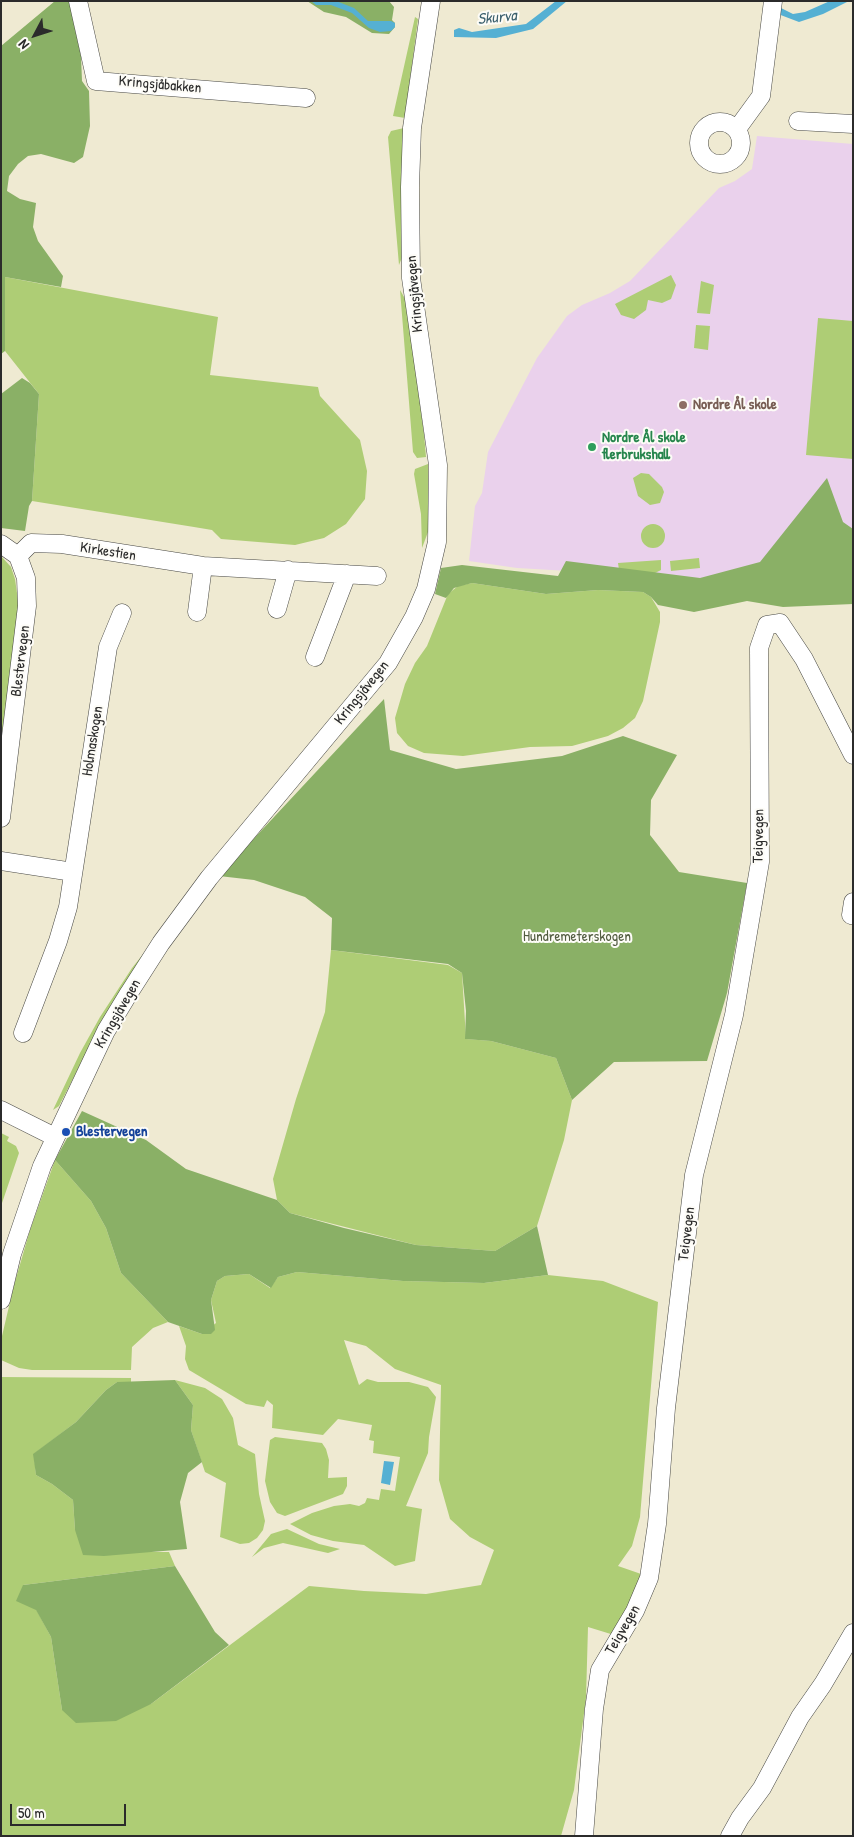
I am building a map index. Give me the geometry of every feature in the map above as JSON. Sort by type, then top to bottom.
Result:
[{"type":"street","name":"Kringsjåbakken","points":[[78,1],[96,81],[306,98]]},
{"type":"street","points":[[737,129],[761,96],[773,1]]},
{"type":"street","name":"Kringsjåvegen","points":[[1,1300],[15,1245],[42,1166],[106,1031],[161,943],[209,878],[388,663],[414,617],[426,589],[437,535],[438,465],[411,278],[410,187],[412,128],[429,2]]},
{"type":"street","points":[[798,121],[853,124]]},
{"type":"street","name":"Kirkestien","points":[[18,556],[31,543],[62,544],[203,566],[377,576]]},
{"type":"street","points":[[1,544],[18,556]]},
{"type":"street","name":"Blestervegen","points":[[1,818],[27,606],[26,578],[18,556]]},
{"type":"street","points":[[197,612],[203,566]]},
{"type":"street","points":[[277,609],[288,570]]},
{"type":"street","points":[[315,657],[347,574]]},
{"type":"street","name":"Holmaskogen","points":[[22,1033],[58,941],[68,907],[108,647],[122,613]]},
{"type":"street","name":"Teigvegen","points":[[584,1836],[594,1709],[600,1670],[635,1611],[649,1578],[657,1524],[666,1408],[694,1174],[734,1015],[760,862],[759,648],[767,625],[780,624],[804,659],[853,755]]},
{"type":"street","points":[[1,861],[73,872]]},
{"type":"street","points":[[1,1110],[55,1137]]},
{"type":"street","points":[[730,1836],[762,1788],[800,1718],[823,1684],[853,1633]]},
{"type":"shaded area","name":"Nordre Ål skole","points":[[757,136],[853,144],[853,574],[725,580],[517,568],[469,561],[475,506],[482,493],[488,452],[537,358],[567,316],[582,305],[610,293],[630,281],[719,188],[735,181],[752,169]]},
{"type":"green space","points":[[55,1],[69,1],[81,56],[82,81],[89,91],[90,126],[83,157],[74,163],[41,154],[28,156],[18,164],[9,176],[7,191],[20,199],[36,203],[33,227],[38,241],[63,276],[61,287],[5,277],[5,351],[1,354],[1,46]]},
{"type":"green space","points":[[307,1],[389,1],[394,7],[392,20],[395,23],[395,27],[389,34],[372,33],[346,17],[324,12]]},
{"type":"green space","points":[[415,17],[418,19],[405,118],[393,116]]},
{"type":"green space","points":[[404,128],[401,183],[403,255],[399,265],[388,137],[391,131]]},
{"type":"green space","points":[[671,275],[676,285],[671,299],[662,303],[648,300],[646,310],[634,319],[621,315],[615,304]]},
{"type":"green space","points":[[5,277],[218,317],[210,375],[318,387],[320,396],[360,440],[367,471],[365,499],[346,524],[324,538],[295,545],[221,539],[212,530],[32,501],[39,394],[5,351]]},
{"type":"green space","points":[[701,281],[714,285],[710,314],[697,313]]},
{"type":"green space","points":[[400,290],[407,302],[426,457],[417,458],[413,452]]},
{"type":"green space","name":"Nordre Ål skole","points":[[818,318],[853,321],[853,459],[806,455]]},
{"type":"green space","points":[[696,325],[710,326],[708,350],[694,348]]},
{"type":"green space","points":[[22,378],[30,383],[39,394],[32,501],[29,506],[25,531],[1,528],[1,394]]},
{"type":"green space","points":[[428,464],[428,532],[422,548],[421,514],[414,474],[415,469]]},
{"type":"green space","points":[[641,473],[649,474],[662,487],[664,492],[660,503],[650,505],[638,496],[633,478]]},
{"type":"green space","points":[[827,478],[843,522],[853,529],[853,604],[783,607],[747,601],[694,612],[658,605],[643,592],[598,590],[546,594],[472,583],[454,588],[446,598],[435,594],[441,568],[462,565],[558,576],[566,561],[700,578],[760,562]]},
{"type":"green space","points":[[653,524],[662,527],[665,536],[662,545],[653,548],[644,545],[641,536],[644,527]]},
{"type":"green space","points":[[1,556],[11,567],[15,579],[19,607],[1,746]]},
{"type":"green space","points":[[699,558],[700,568],[671,571],[670,561]]},
{"type":"green space","points":[[661,560],[661,570],[655,573],[619,570],[618,563]]},
{"type":"green space","points":[[472,583],[546,594],[598,590],[643,592],[651,597],[660,612],[660,622],[643,701],[635,718],[623,728],[608,736],[572,746],[530,747],[463,756],[424,753],[408,746],[397,733],[395,718],[405,684],[415,663],[427,646],[448,594],[458,586]]},
{"type":"green space","name":"Hundremeterskogen","points":[[384,699],[390,750],[456,769],[562,756],[623,736],[677,755],[651,800],[650,835],[679,872],[747,883],[727,993],[707,1061],[614,1062],[572,1100],[556,1058],[491,1041],[465,1039],[466,1011],[462,973],[448,964],[331,950],[332,918],[305,897],[254,880],[219,876]]},
{"type":"green space","points":[[148,948],[101,1024],[59,1106],[53,1110],[80,1053],[100,1017],[132,968]]},
{"type":"green space","points":[[331,950],[448,965],[462,973],[466,1039],[491,1041],[556,1058],[572,1100],[564,1140],[537,1226],[495,1251],[416,1245],[290,1213],[277,1200],[273,1179],[296,1099],[325,1012]]},
{"type":"green space","points":[[82,1111],[146,1140],[186,1169],[277,1200],[290,1213],[344,1228],[416,1245],[495,1251],[537,1226],[548,1275],[484,1283],[403,1281],[297,1272],[278,1277],[271,1288],[249,1274],[225,1276],[217,1281],[211,1300],[215,1330],[211,1334],[202,1334],[168,1322],[121,1273],[106,1228],[91,1201],[55,1160]]},
{"type":"green space","points":[[1,1133],[9,1137],[7,1141],[16,1146],[19,1153],[1,1206]]},
{"type":"green space","points":[[55,1160],[91,1201],[106,1228],[121,1273],[168,1322],[153,1328],[132,1347],[131,1370],[32,1370],[19,1368],[1,1360],[2,1336],[14,1285],[30,1230]]},
{"type":"green space","points":[[297,1272],[403,1281],[484,1283],[548,1275],[603,1281],[658,1302],[640,1517],[632,1546],[618,1566],[644,1575],[614,1635],[588,1627],[586,1698],[574,1790],[561,1836],[1,1836],[1,1377],[131,1378],[131,1383],[117,1382],[106,1390],[76,1422],[34,1454],[36,1475],[52,1484],[73,1500],[75,1530],[145,1552],[169,1552],[175,1566],[23,1585],[51,1637],[62,1710],[151,1704],[309,1586],[426,1594],[481,1585],[494,1550],[470,1537],[450,1519],[439,1480],[441,1385],[395,1369],[366,1346],[344,1340],[359,1385],[367,1379],[378,1382],[409,1382],[428,1387],[436,1397],[428,1453],[406,1506],[422,1509],[415,1561],[395,1566],[364,1545],[333,1541],[311,1535],[290,1524],[312,1513],[334,1506],[350,1504],[359,1506],[365,1503],[367,1498],[379,1500],[381,1489],[395,1491],[400,1457],[373,1453],[374,1441],[369,1440],[372,1425],[338,1419],[323,1435],[272,1428],[273,1405],[267,1400],[264,1407],[246,1404],[189,1370],[185,1359],[186,1346],[179,1326],[202,1334],[216,1323],[211,1300],[217,1281],[225,1276],[249,1274],[270,1288],[278,1277]]},
{"type":"green space","points":[[175,1380],[205,1388],[222,1399],[233,1418],[238,1445],[255,1454],[259,1494],[265,1521],[263,1530],[257,1538],[249,1543],[240,1544],[220,1537],[226,1483],[205,1472],[191,1430],[193,1405]]},
{"type":"green space","points":[[175,1380],[193,1405],[191,1430],[202,1462],[188,1473],[180,1502],[187,1549],[104,1556],[83,1555],[75,1530],[73,1500],[52,1484],[36,1475],[33,1454],[76,1422],[106,1390],[117,1382]]},
{"type":"green space","points":[[275,1437],[322,1443],[329,1460],[328,1478],[347,1477],[347,1486],[343,1494],[285,1516],[277,1513],[270,1502],[265,1481],[270,1440]]},
{"type":"green space","points":[[287,1529],[319,1544],[340,1549],[328,1553],[283,1543],[264,1548],[252,1557],[271,1534]]},
{"type":"green space","points":[[175,1566],[215,1632],[229,1645],[151,1704],[116,1721],[76,1723],[62,1710],[51,1637],[36,1610],[16,1601],[23,1585]]},
{"type":"water","points":[[311,1],[336,1],[354,8],[368,21],[391,21],[395,23],[395,27],[391,31],[380,32],[369,28],[352,13],[331,5],[316,5]]},
{"type":"water","points":[[556,1],[567,1],[533,29],[496,38],[454,37],[454,30],[459,28],[472,32],[526,24]]},
{"type":"water","points":[[830,1],[849,1],[823,14],[799,22],[778,14],[779,7],[793,14],[805,12]]},
{"type":"water","points":[[384,1461],[394,1462],[390,1485],[381,1483]]},
{"type":"place","name":"Nordre Ål skole","points":[[683,405]]},
{"type":"place","name":"Nordre Ål skole flerbrukshall","points":[[592,447]]},
{"type":"place","name":"Blestervegen","points":[[66,1132]]},
{"type":"water label","name":"Skurva","points":[[497,18]]}]
